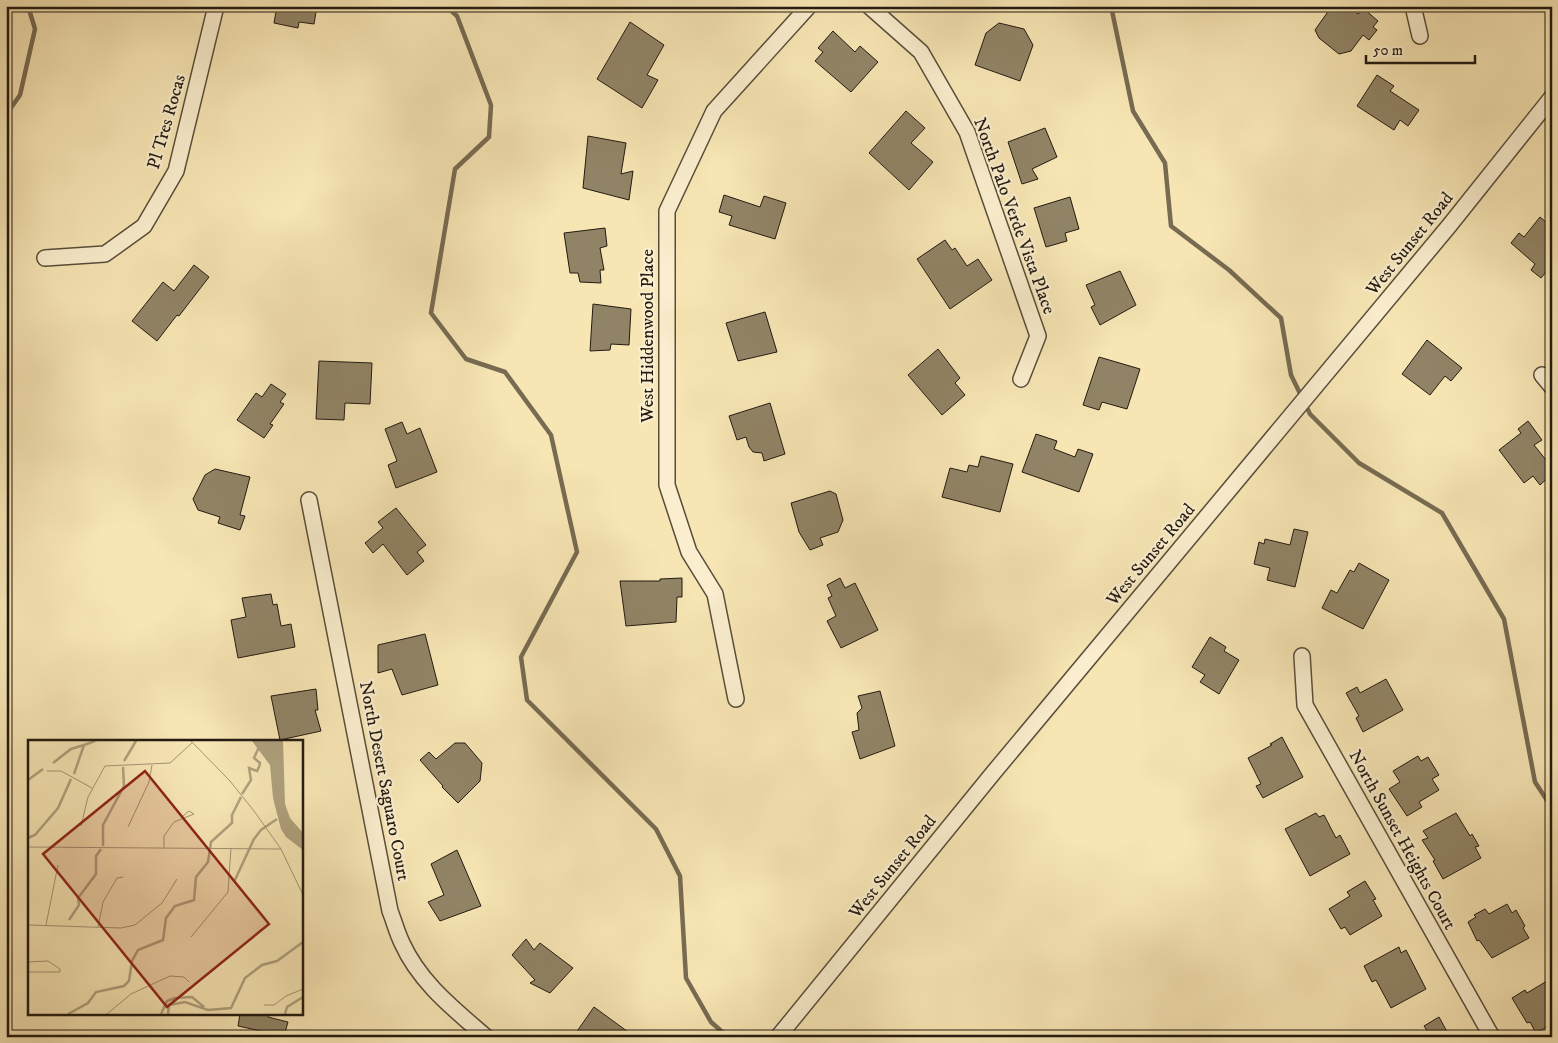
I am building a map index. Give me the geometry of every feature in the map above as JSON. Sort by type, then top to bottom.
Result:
[{"type":"street","name":"Pl Tres Rocas","points":[[45,258],[105,254],[144,226],[176,171],[216,6]]},
{"type":"street","name":"West Hiddenwood Place","points":[[736,699],[715,594],[689,552],[667,485],[667,211],[714,111],[809,6]]},
{"type":"street","name":"North Palo Verde Vista Place","points":[[869,6],[921,52],[967,132],[1038,336],[1021,379]]},
{"type":"street","points":[[1413,6],[1420,36]]},
{"type":"street","name":"West Sunset Road","points":[[778,1037],[1001,765],[1450,226],[1552,97]]},
{"type":"street","points":[[1542,375],[1552,387]]},
{"type":"street","name":"North Desert Saguaro Court","points":[[309,500],[390,911],[402,944],[422,976],[439,997],[486,1037]]},
{"type":"street","name":"North Sunset Heights Court","points":[[1302,656],[1305,705],[1492,1037]]},
{"type":"building","points":[[277,6],[317,6],[314,24],[299,22],[298,28],[274,23]]},
{"type":"building","points":[[1332,6],[1347,6],[1358,14],[1364,9],[1378,21],[1373,27],[1377,30],[1369,40],[1363,35],[1351,51],[1339,54],[1319,38],[1315,30]]},
{"type":"building","points":[[630,22],[664,45],[647,75],[658,80],[642,108],[597,79]]},
{"type":"building","points":[[999,23],[1024,29],[1033,45],[1020,81],[975,65],[986,33]]},
{"type":"building","points":[[833,31],[855,52],[860,46],[878,62],[851,92],[815,61],[823,52],[818,48]]},
{"type":"building","points":[[1377,75],[1394,86],[1390,91],[1419,110],[1408,126],[1400,120],[1394,130],[1357,106]]},
{"type":"building","points":[[906,111],[925,128],[911,143],[933,162],[909,190],[869,153]]},
{"type":"building","points":[[1045,128],[1057,157],[1032,169],[1038,179],[1022,184],[1008,142]]},
{"type":"building","points":[[588,136],[626,143],[621,174],[633,171],[629,200],[583,188]]},
{"type":"building","points":[[724,195],[760,207],[764,196],[786,203],[775,239],[729,225],[732,216],[719,212]]},
{"type":"building","points":[[1070,197],[1079,229],[1065,233],[1067,241],[1046,247],[1034,208]]},
{"type":"building","points":[[1540,217],[1552,227],[1552,265],[1541,278],[1531,270],[1535,264],[1511,243],[1519,233],[1524,237]]},
{"type":"building","points":[[605,228],[607,246],[600,248],[604,270],[600,270],[601,283],[580,282],[578,273],[570,273],[564,233]]},
{"type":"building","points":[[945,240],[952,250],[955,248],[967,266],[978,259],[992,280],[950,309],[917,259]]},
{"type":"building","points":[[194,265],[209,277],[157,341],[132,321],[163,282],[174,291]]},
{"type":"building","points":[[1120,271],[1136,305],[1100,325],[1091,307],[1095,305],[1086,285]]},
{"type":"building","points":[[593,304],[631,309],[629,345],[611,344],[610,350],[590,351]]},
{"type":"building","points":[[765,312],[777,352],[738,361],[726,323]]},
{"type":"building","points":[[1427,340],[1462,368],[1451,381],[1445,376],[1430,395],[1402,374]]},
{"type":"building","points":[[938,349],[960,378],[955,383],[965,395],[942,415],[908,375]]},
{"type":"building","points":[[1099,357],[1140,369],[1127,409],[1102,402],[1099,410],[1083,405]]},
{"type":"building","points":[[319,361],[372,363],[370,404],[345,403],[344,420],[316,419]]},
{"type":"building","points":[[271,384],[286,394],[280,402],[284,404],[270,424],[273,425],[264,438],[237,420],[256,393],[262,397]]},
{"type":"building","points":[[770,403],[785,454],[764,461],[762,453],[753,452],[749,447],[746,437],[737,440],[729,416]]},
{"type":"building","points":[[1528,421],[1542,440],[1534,445],[1550,465],[1547,468],[1552,474],[1540,485],[1533,476],[1524,483],[1499,450],[1521,433],[1518,429]]},
{"type":"building","points":[[402,422],[407,434],[420,428],[437,472],[396,488],[388,465],[397,461],[385,429]]},
{"type":"building","points":[[1036,434],[1057,441],[1054,449],[1075,457],[1078,449],[1093,454],[1079,492],[1022,472]]},
{"type":"building","points":[[981,456],[1013,464],[1000,512],[942,497],[950,468],[967,472],[969,465],[978,467]]},
{"type":"building","points":[[215,469],[250,477],[240,515],[245,516],[240,530],[218,523],[220,517],[198,510],[193,499],[205,475]]},
{"type":"building","points":[[830,491],[836,494],[843,520],[838,532],[820,538],[823,545],[810,550],[799,532],[791,503]]},
{"type":"building","points":[[396,508],[426,545],[417,552],[424,561],[407,575],[383,544],[373,553],[365,543],[383,528],[378,522]]},
{"type":"building","points":[[1294,529],[1308,532],[1295,587],[1267,580],[1270,568],[1254,564],[1259,542],[1264,544],[1265,539],[1290,545]]},
{"type":"building","points":[[1359,563],[1389,580],[1363,629],[1322,608],[1331,590],[1337,593],[1350,570],[1354,572]]},
{"type":"building","points":[[682,578],[682,597],[677,597],[676,622],[626,626],[620,581],[660,581],[660,579]]},
{"type":"building","points":[[840,578],[845,588],[855,583],[878,630],[841,648],[827,621],[836,616],[828,598],[832,596],[827,585]]},
{"type":"building","points":[[271,594],[273,605],[277,604],[281,626],[291,624],[295,647],[238,658],[231,620],[246,617],[242,598]]},
{"type":"building","points":[[425,634],[438,685],[402,695],[392,669],[378,673],[378,645]]},
{"type":"building","points":[[1210,637],[1226,647],[1224,651],[1239,660],[1219,694],[1200,682],[1205,675],[1192,667]]},
{"type":"building","points":[[1386,679],[1403,710],[1363,732],[1356,718],[1359,716],[1346,693],[1357,687],[1360,693]]},
{"type":"building","points":[[316,689],[318,710],[315,710],[321,731],[280,740],[271,696]]},
{"type":"building","points":[[880,691],[895,746],[860,759],[852,732],[859,730],[857,713],[862,708],[858,696]]},
{"type":"building","points":[[1282,737],[1303,777],[1263,798],[1256,786],[1261,784],[1248,758],[1272,745],[1270,744]]},
{"type":"building","points":[[455,743],[465,743],[482,763],[480,781],[458,803],[420,760],[429,752],[436,759]]},
{"type":"building","points":[[1418,756],[1421,761],[1428,757],[1439,775],[1432,779],[1439,790],[1419,802],[1422,807],[1407,816],[1389,789],[1400,782],[1393,771]]},
{"type":"building","points":[[1316,813],[1319,817],[1324,815],[1336,838],[1340,835],[1350,854],[1310,876],[1285,829]]},
{"type":"building","points":[[1456,813],[1470,836],[1472,834],[1479,846],[1475,847],[1481,858],[1443,879],[1433,861],[1435,860],[1422,840],[1428,838],[1423,831]]},
{"type":"building","points":[[457,850],[481,906],[440,921],[428,902],[444,895],[431,864]]},
{"type":"building","points":[[1365,881],[1376,899],[1373,900],[1382,916],[1350,935],[1345,927],[1341,929],[1329,909],[1350,896],[1347,892]]},
{"type":"building","points":[[1507,904],[1512,913],[1516,910],[1529,938],[1492,958],[1479,940],[1477,941],[1468,922],[1476,917],[1474,915],[1485,909],[1489,914]]},
{"type":"building","points":[[526,939],[534,950],[540,943],[573,968],[550,993],[530,983],[535,980],[512,955]]},
{"type":"building","points":[[1399,947],[1401,953],[1406,950],[1426,989],[1391,1008],[1376,980],[1372,982],[1364,966]]},
{"type":"building","points":[[1552,978],[1552,1024],[1536,1033],[1530,1022],[1527,1023],[1512,998],[1525,990],[1527,993]]},
{"type":"building","points":[[594,1007],[635,1037],[573,1037]]},
{"type":"building","points":[[240,1016],[268,1016],[288,1022],[284,1036],[238,1026]]},
{"type":"building","points":[[1439,1017],[1450,1037],[1431,1037],[1424,1026]]},
{"type":"waterway","points":[[6,115],[20,95],[35,29],[28,6]]},
{"type":"waterway","points":[[446,6],[457,16],[491,105],[489,137],[455,169],[431,313],[466,359],[505,372],[551,435],[577,552],[521,657],[527,700],[656,829],[680,876],[686,978],[711,1022],[728,1037]]},
{"type":"waterway","points":[[1111,6],[1133,111],[1165,163],[1171,226],[1229,270],[1281,318],[1291,375],[1310,414],[1359,463],[1442,513],[1504,619],[1535,782],[1552,808]]}]
